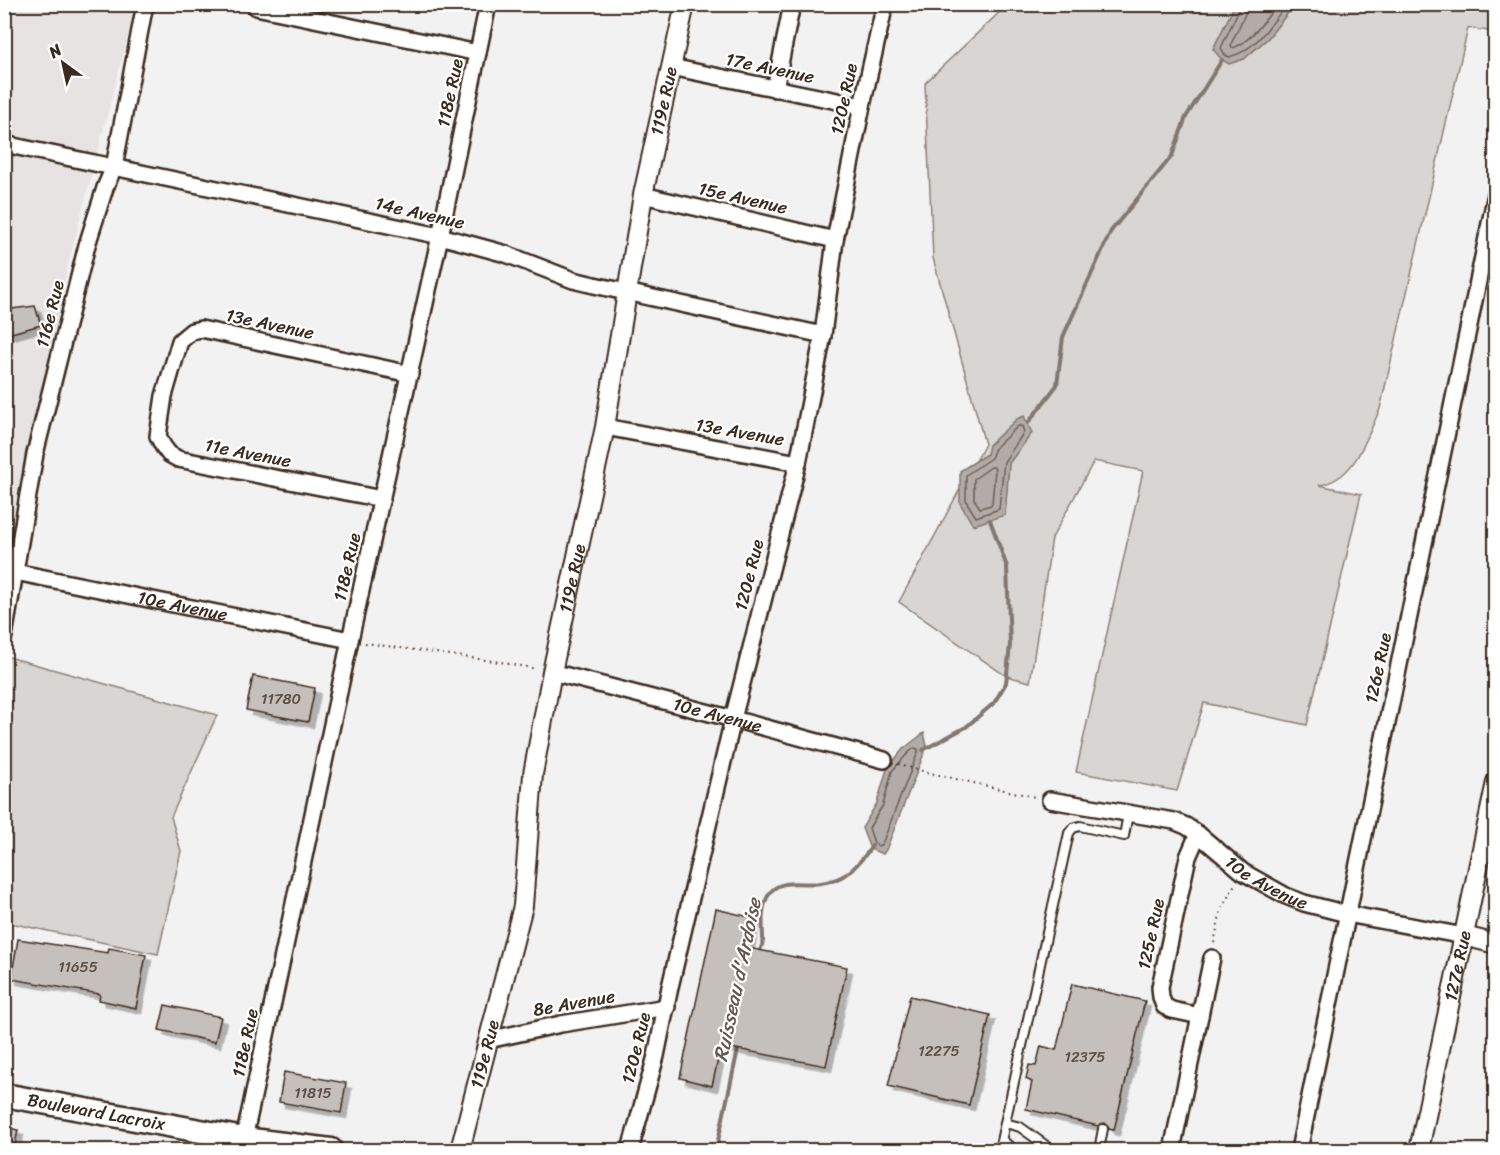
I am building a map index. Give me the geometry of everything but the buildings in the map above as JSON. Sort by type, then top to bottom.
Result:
[{"type":"main road","name":"Boulevard Lacroix","points":[[4,1095],[244,1138],[331,1150]]},
{"type":"street","name":"116e Rue","points":[[4,636],[35,454],[87,245],[114,167],[145,4]]},
{"type":"street","name":"118e Rue","points":[[244,1138],[350,640],[440,236],[488,4]]},
{"type":"street","name":"119e Rue","points":[[460,1150],[523,906],[533,774],[552,672],[605,427],[643,195],[685,4]]},
{"type":"street","points":[[775,89],[792,4]]},
{"type":"street","name":"120e Rue","points":[[630,1150],[656,1056],[733,719],[798,463],[823,335],[835,240],[885,4]]},
{"type":"street","points":[[256,7],[478,53]]},
{"type":"street","name":"17e Avenue","points":[[671,67],[862,106]]},
{"type":"street","name":"14e Avenue","points":[[4,144],[440,236],[506,254],[573,280],[823,335]]},
{"type":"street","name":"126e Rue","points":[[1299,1150],[1496,194]]},
{"type":"street","name":"15e Avenue","points":[[643,195],[835,240]]},
{"type":"street","name":"13e Avenue","points":[[164,396],[180,341],[192,331],[201,329],[410,375]]},
{"type":"street","name":"11e Avenue","points":[[164,396],[158,436],[169,454],[178,459],[382,499]]},
{"type":"street","name":"13e Avenue","points":[[605,427],[798,463]]},
{"type":"street","name":"10e Avenue","points":[[15,572],[350,640]]},
{"type":"street","name":"10e Avenue","points":[[552,672],[884,760]]},
{"type":"street","name":"127e Rue","points":[[1419,1150],[1496,782]]},
{"type":"street","name":"10e Avenue","points":[[1050,800],[1186,826],[1244,872],[1286,896],[1304,903],[1496,944]]},
{"type":"street","name":"125e Rue","points":[[1198,834],[1188,857],[1160,987],[1164,1006],[1200,1016]]},
{"type":"street","points":[[1172,1150],[1212,958]]},
{"type":"street","name":"8e Avenue","points":[[488,1040],[561,1024],[667,1007]]},
{"type":"lane","points":[[999,1150],[1069,833],[1073,828],[1080,826],[1124,836],[1128,814]]},
{"type":"lane","points":[[1005,1123],[1020,1127],[1052,1150]]},
{"type":"lane","points":[[1100,1150],[1103,1129]]},
{"type":"lane","points":[[1002,1140],[1014,1150]]},
{"type":"path","points":[[350,640],[552,672]]},
{"type":"path","points":[[884,760],[926,772],[1050,800]]},
{"type":"path","points":[[1212,958],[1221,910],[1232,888],[1244,872]]},
{"type":"shaded area","points":[[5,5],[136,5],[68,265],[5,585]]},
{"type":"shaded area","points":[[1007,5],[1235,5],[1213,49],[1244,59],[1268,38],[1294,5],[1495,5],[1495,32],[1468,28],[1380,409],[1364,445],[1350,467],[1331,482],[1319,485],[1361,494],[1307,725],[1204,703],[1177,791],[1076,772],[1143,471],[1094,461],[1052,538],[1030,682],[1006,676],[899,602],[960,489],[1005,515],[1009,463],[1032,433],[976,461],[985,444],[933,258],[925,83]]},
{"type":"shaded area","points":[[5,656],[217,715],[171,817],[181,851],[158,954],[5,922]]},
{"type":"water","points":[[1235,5],[1294,5],[1268,38],[1244,59],[1229,64],[1222,60],[1213,49]]},
{"type":"water","points":[[1024,416],[1032,433],[1009,463],[1005,515],[973,525],[960,503],[960,471],[987,454],[989,445],[1017,419]]},
{"type":"water","points":[[924,733],[927,746],[886,850],[883,854],[870,849],[862,828],[877,803],[887,769],[903,749]]},
{"type":"waterway","name":"Ruisseau d'Ardoise","points":[[1028,423],[1057,385],[1063,337],[1111,231],[1172,156],[1186,117],[1222,60]]},
{"type":"waterway","points":[[923,750],[966,727],[994,703],[1006,683],[1010,645],[1007,567],[990,520]]},
{"type":"waterway","name":"Ruisseau d'Ardoise","points":[[759,953],[763,942],[764,905],[774,889],[786,884],[815,884],[838,878],[855,867],[872,846]]},
{"type":"waterway","name":"Ruisseau d'Ardoise","points":[[716,1150],[739,1045]]}]
